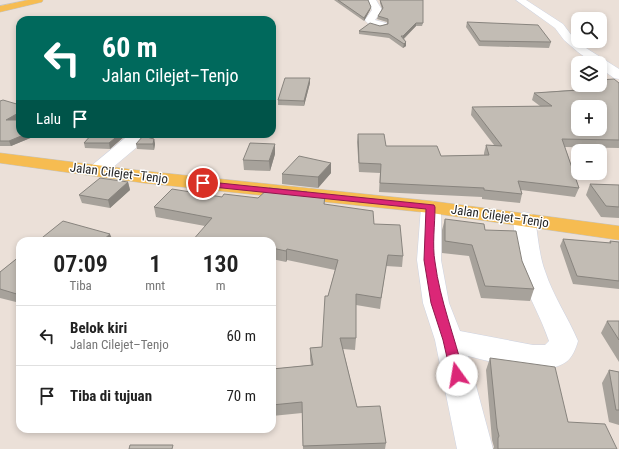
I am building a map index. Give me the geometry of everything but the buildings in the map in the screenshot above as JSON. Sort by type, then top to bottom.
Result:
[{"type":"main road","points":[[0,9],[37,0]]},
{"type":"main road","name":"Jalan Cilejet–Tenjo","points":[[0,158],[314,196],[431,207],[619,233]]},
{"type":"street","points":[[372,0],[377,10],[370,20],[382,25]]},
{"type":"street","points":[[520,0],[559,26],[568,38],[582,50],[619,75]]},
{"type":"street","points":[[98,170],[136,138]]},
{"type":"street","points":[[431,207],[429,260],[436,303],[449,340],[475,449]]},
{"type":"street","points":[[449,340],[535,357],[553,356],[560,350],[564,341],[558,326],[546,305],[532,270],[524,219]]},
{"type":"route","points":[[203,183],[431,207],[429,260],[436,303],[449,340],[457,375]]}]
